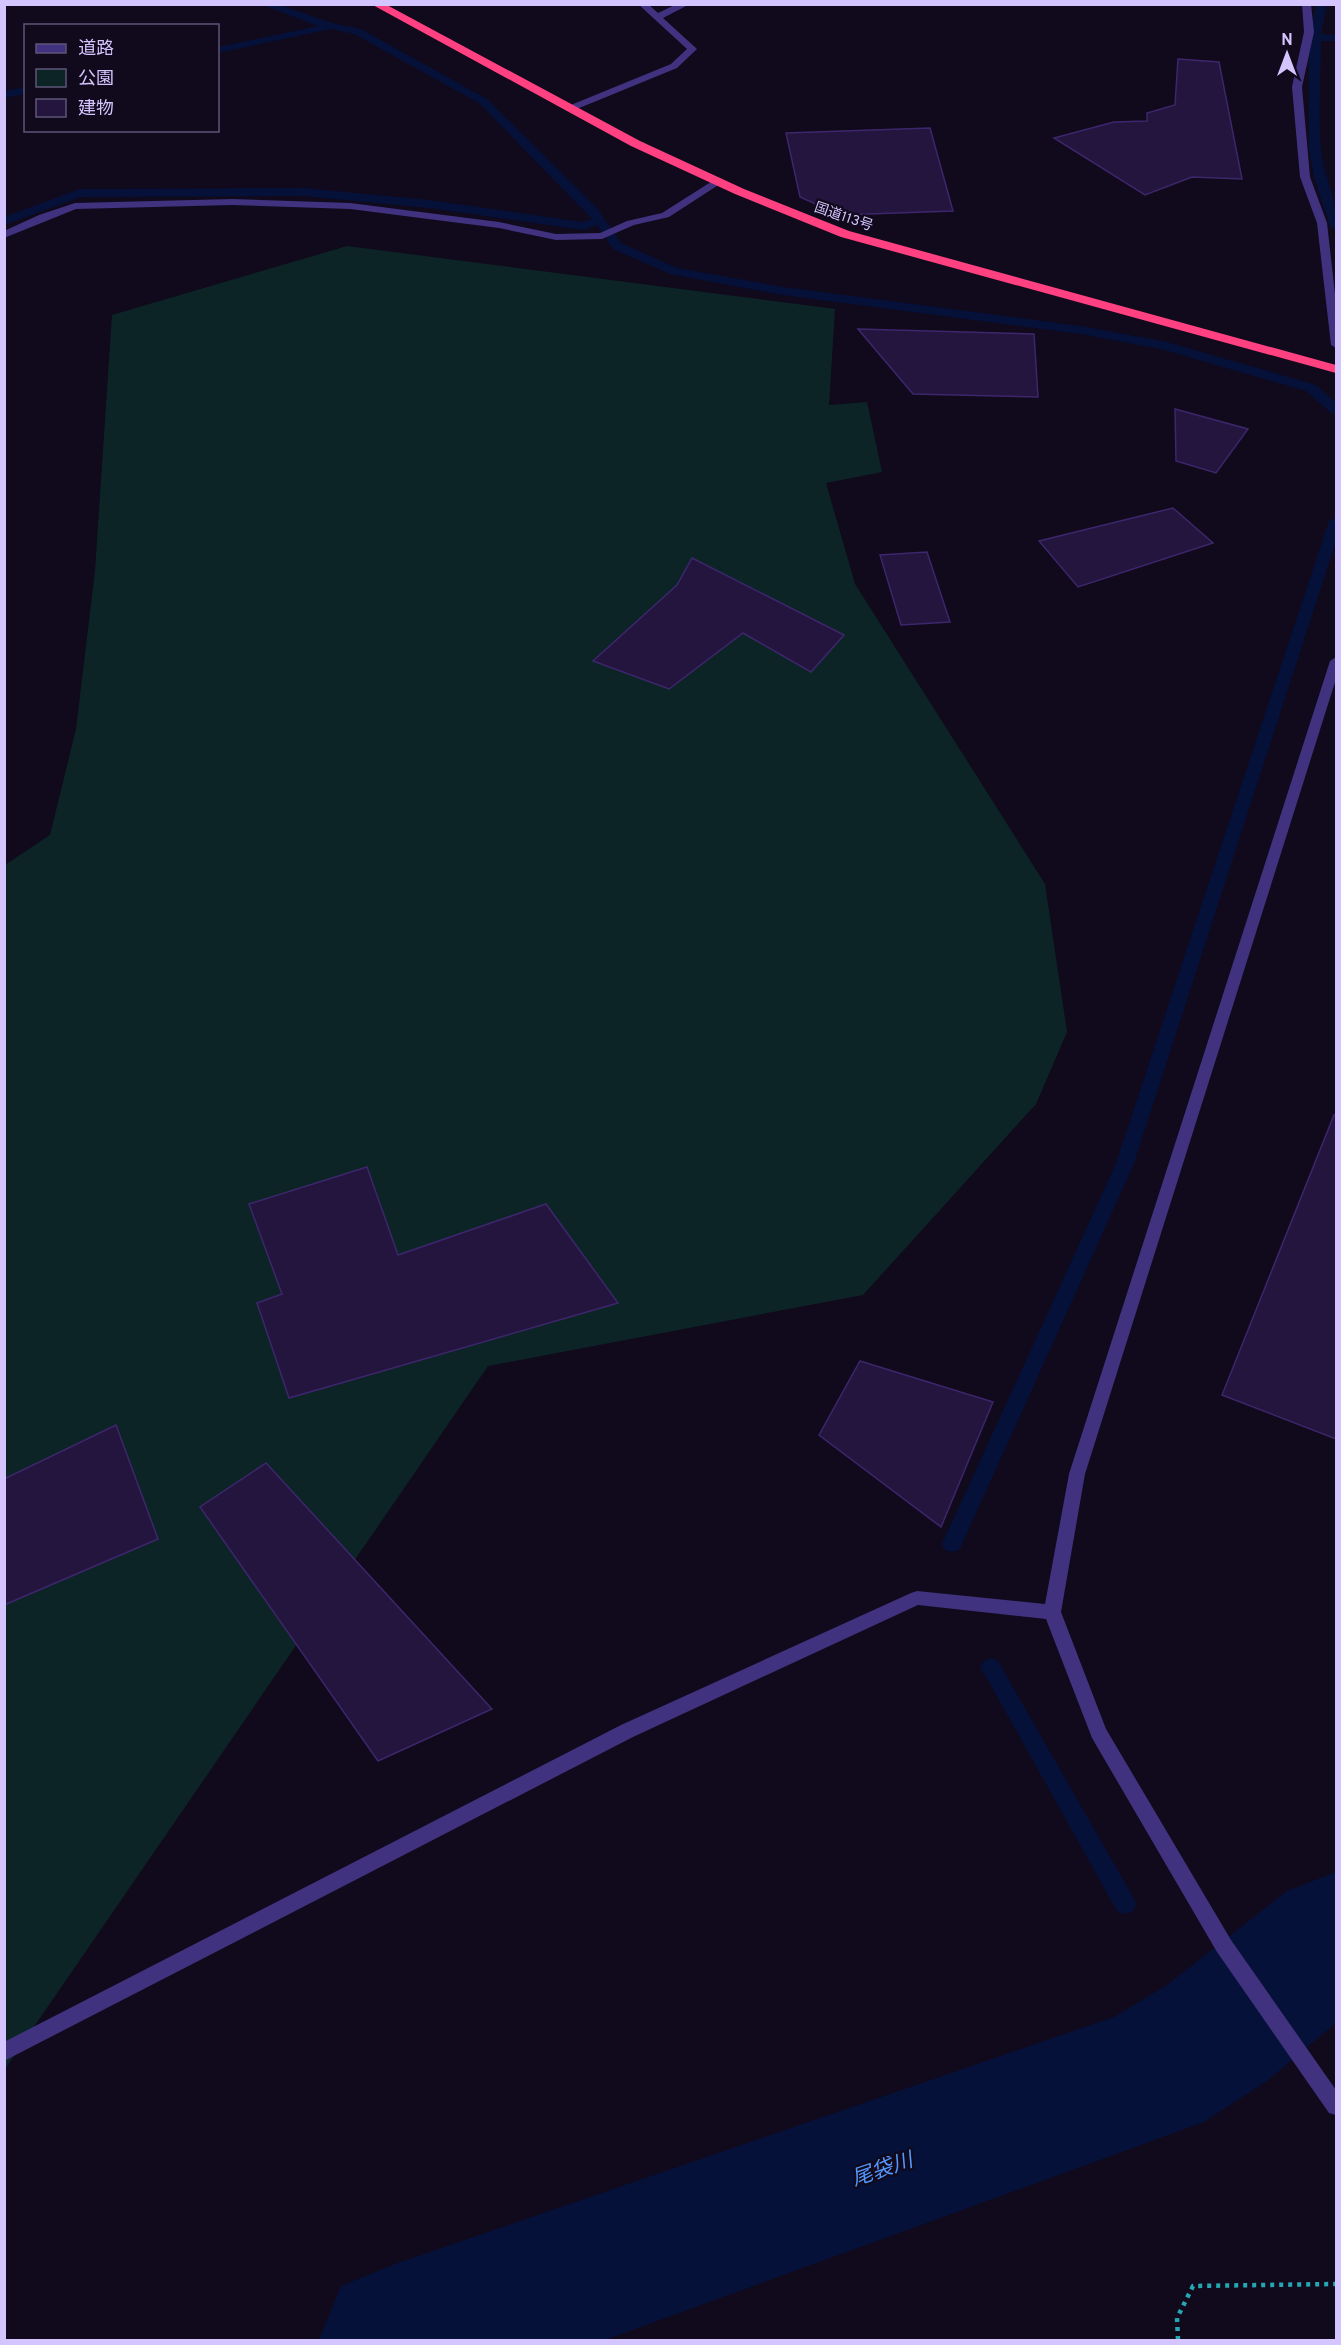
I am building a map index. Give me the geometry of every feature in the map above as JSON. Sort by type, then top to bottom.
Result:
[{"type":"highway","name":"国道113号","points":[[376,4],[454,44],[569,109],[718,182],[845,234],[1336,369]]},
{"type":"street","points":[[569,109],[674,66],[692,49],[642,4]]},
{"type":"street","points":[[657,17],[686,4]]},
{"type":"street","points":[[1306,4],[1309,32],[1297,87],[1305,177],[1322,223],[1336,345]]},
{"type":"street","points":[[4,235],[43,217],[75,206],[232,202],[350,206],[499,225],[556,237],[602,236],[631,223],[665,214],[718,182]]},
{"type":"street","points":[[1336,661],[1077,1474],[1052,1612],[1098,1732],[1224,1946],[1336,2106]]},
{"type":"street","points":[[4,2052],[627,1731],[917,1598],[1052,1612]]},
{"type":"path","points":[[1178,2340],[1177,2318],[1193,2286],[1336,2284]]},
{"type":"green space","points":[[347,246],[835,309],[829,405],[867,402],[882,472],[826,483],[855,584],[1045,884],[1067,1032],[1036,1104],[863,1295],[488,1366],[5,2069],[5,865],[50,835],[76,729],[95,571],[112,315]]},
{"type":"building","points":[[1178,59],[1219,62],[1242,179],[1192,177],[1145,195],[1054,138],[1114,122],[1147,121],[1147,113],[1175,105]]},
{"type":"building","points":[[930,128],[953,211],[840,215],[800,197],[786,133]]},
{"type":"building","points":[[858,329],[1034,334],[1038,397],[913,394]]},
{"type":"building","points":[[1175,409],[1248,429],[1216,473],[1176,461]]},
{"type":"building","points":[[1173,508],[1213,543],[1078,587],[1039,541]]},
{"type":"building","points":[[927,552],[950,622],[901,625],[880,555]]},
{"type":"building","points":[[692,558],[844,635],[811,672],[743,633],[669,689],[593,661],[677,585]]},
{"type":"building","points":[[1334,1115],[1336,1115],[1336,1439],[1222,1395]]},
{"type":"building","points":[[367,1167],[398,1255],[546,1204],[618,1303],[289,1398],[257,1303],[282,1294],[249,1204]]},
{"type":"building","points":[[860,1361],[993,1402],[941,1527],[819,1435]]},
{"type":"building","points":[[116,1425],[158,1539],[4,1605],[4,1479]]},
{"type":"building","points":[[266,1463],[492,1709],[378,1761],[200,1507]]},
{"type":"waterway","points":[[265,4],[330,26],[357,31],[483,101],[593,211],[599,220]]},
{"type":"waterway","points":[[1315,37],[1322,4]]},
{"type":"waterway","points":[[219,50],[327,27]]},
{"type":"waterway","points":[[1315,37],[1336,38]]},
{"type":"waterway","points":[[1315,37],[1315,149],[1320,177],[1336,226]]},
{"type":"waterway","points":[[4,95],[24,90]]},
{"type":"waterway","points":[[4,221],[80,193],[304,192],[429,204],[584,226],[599,220]]},
{"type":"waterway","points":[[599,220],[617,246],[674,271],[783,291],[1080,330],[1163,345],[1311,388],[1336,410]]},
{"type":"waterway","points":[[952,1544],[1124,1166],[1336,521]]},
{"type":"waterway","points":[[991,1667],[1125,1904]]},
{"type":"waterway","name":"尾袋川","points":[[395,2340],[1153,2073],[1217,2033],[1336,1937]]},
{"type":"waterway","points":[[1188,1996],[1217,2033]]}]
